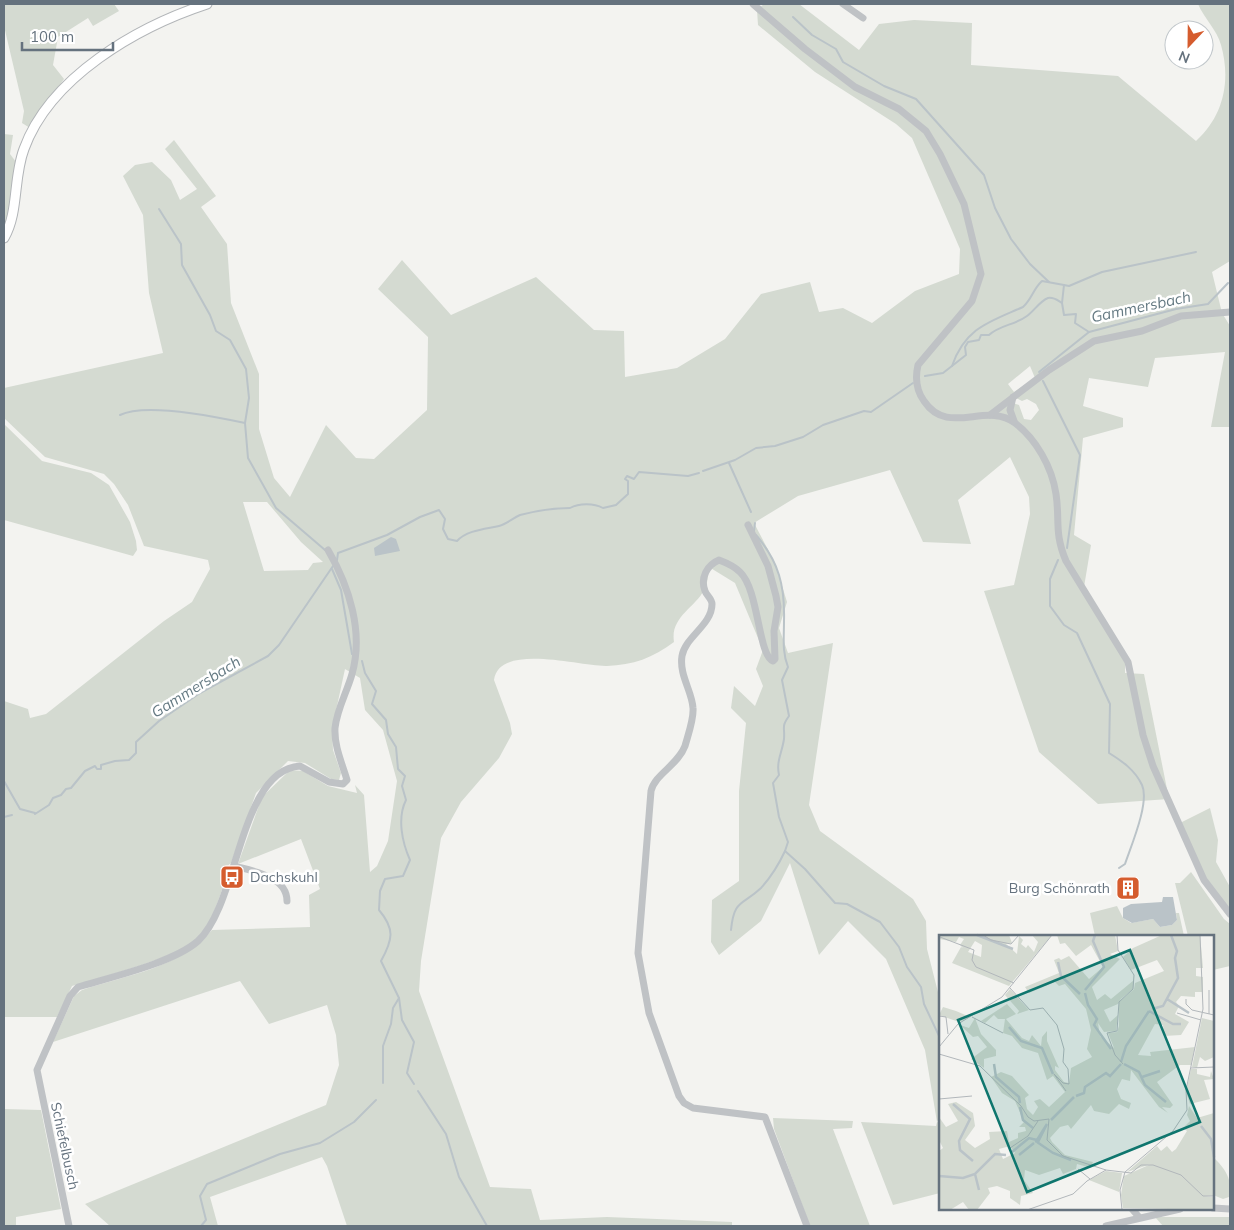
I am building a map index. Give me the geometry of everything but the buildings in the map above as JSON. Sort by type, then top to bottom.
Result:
[{"type":"main road","points":[[4,238],[12,221],[18,170],[29,136],[47,109],[91,65],[142,31],[176,15],[207,4]]},
{"type":"street","points":[[753,4],[805,49],[855,87],[899,109],[926,131],[940,154],[964,204],[981,274],[972,301],[918,365],[915,379],[920,396],[933,412],[950,419],[990,415],[1014,421]]},
{"type":"street","points":[[843,4],[863,18]]},
{"type":"street","points":[[990,415],[1049,370],[1094,341],[1142,331],[1181,316],[1230,312]]},
{"type":"street","points":[[1013,397],[1010,410],[1014,421],[1031,439],[1044,459],[1056,495],[1056,530],[1059,545],[1066,561],[1128,662],[1143,735],[1153,766],[1204,880],[1230,914]]},
{"type":"street","points":[[748,525],[768,566],[776,596],[778,614],[774,631],[775,659],[773,661],[768,659],[765,654],[759,620],[748,582],[741,572],[719,560],[711,563],[705,573],[705,590],[712,602],[711,611],[694,634],[682,655],[682,673],[692,701],[693,715],[681,754],[674,764],[655,782],[651,791],[638,940],[649,1013],[679,1096],[684,1103],[704,1110],[765,1117],[807,1226]]},
{"type":"street","points":[[286,901],[283,890],[270,876],[234,866],[258,796],[282,770],[300,766],[329,782],[343,784],[347,780],[337,749],[335,728],[357,654],[356,628],[351,605],[338,567],[328,550]]},
{"type":"street","name":"Schiefelbusch","points":[[69,1226],[37,1070],[74,991],[78,987],[176,955],[198,941],[214,920],[234,866]]},
{"type":"street","points":[[1214,1208],[1230,1209]]},
{"type":"street","points":[[1133,1210],[1139,1217]]},
{"type":"street","points":[[1106,1226],[1175,1210]]},
{"type":"shaded area","points":[[4,4],[114,4],[119,11],[93,26],[88,18],[58,37],[53,65],[64,79],[30,128],[22,123],[24,111],[4,26]]},
{"type":"shaded area","points":[[764,4],[799,4],[859,50],[879,24],[914,20],[972,23],[971,65],[1118,76],[1196,141],[1206,131],[1219,109],[1225,84],[1224,58],[1214,29],[1214,20],[1208,20],[1198,4],[1230,4],[1230,261],[1212,272],[1222,313],[1230,326],[1230,427],[1211,427],[1225,352],[1155,358],[1148,387],[1089,378],[1083,406],[1123,418],[1123,427],[1083,438],[1074,535],[1091,545],[1083,593],[1125,662],[1125,673],[1144,674],[1169,799],[1098,804],[1039,752],[984,591],[1014,585],[1030,514],[1029,497],[1010,457],[958,500],[971,544],[923,542],[890,470],[798,496],[754,523],[775,563],[787,602],[779,628],[788,653],[833,643],[809,805],[820,831],[913,899],[926,921],[927,949],[939,996],[939,1118],[937,1122],[925,1050],[886,959],[848,921],[819,955],[790,863],[761,921],[719,955],[711,942],[712,900],[739,881],[739,791],[746,723],[731,708],[734,686],[755,706],[763,686],[756,669],[763,650],[735,583],[709,567],[705,588],[679,619],[674,633],[674,642],[650,656],[634,662],[607,666],[543,659],[525,659],[510,662],[499,669],[494,680],[510,723],[512,734],[499,758],[461,802],[441,838],[421,961],[419,991],[490,1187],[531,1189],[540,1220],[607,1217],[732,1222],[732,1226],[347,1226],[327,1166],[322,1157],[210,1197],[218,1226],[110,1226],[85,1204],[326,1105],[339,1065],[336,1035],[327,1005],[269,1024],[240,981],[53,1042],[74,996],[82,990],[169,962],[199,943],[212,930],[310,927],[309,895],[320,889],[301,839],[238,864],[262,797],[290,770],[303,771],[328,786],[357,793],[355,785],[364,795],[370,872],[377,866],[388,841],[397,781],[383,730],[365,710],[360,678],[345,669],[332,729],[333,750],[341,773],[339,780],[331,779],[305,763],[288,761],[256,793],[231,863],[225,868],[228,872],[216,907],[208,924],[197,938],[187,946],[156,960],[72,986],[57,1017],[4,1017],[4,701],[28,709],[30,718],[46,714],[164,621],[192,602],[210,569],[208,560],[144,546],[128,505],[114,484],[104,474],[45,457],[4,418],[4,388],[163,353],[149,293],[143,215],[123,176],[135,165],[152,162],[171,180],[180,200],[197,189],[165,149],[174,140],[216,196],[201,207],[227,244],[231,303],[259,374],[259,429],[274,478],[290,497],[326,425],[356,458],[374,459],[427,410],[428,337],[378,289],[402,260],[451,315],[536,277],[594,330],[624,331],[625,377],[677,368],[725,339],[761,294],[810,282],[819,312],[843,308],[872,323],[915,291],[959,274],[960,249],[912,138],[896,124],[815,72],[758,25],[757,10]],"holes":[[[1030,366],[1035,378],[1014,392],[1008,384]],[[1016,398],[1022,401],[1027,399],[1036,404],[1039,410],[1031,420],[1024,419],[1019,405],[1013,403]],[[243,502],[267,502],[301,542],[323,562],[313,563],[308,570],[264,571]]]},
{"type":"shaded area","points":[[4,134],[13,135],[10,154],[16,162],[7,223],[4,227]]},
{"type":"shaded area","points":[[4,424],[42,461],[91,473],[109,485],[130,522],[137,550],[133,556],[4,520]]},
{"type":"shaded area","points":[[391,537],[396,539],[400,551],[375,556],[374,548]]},
{"type":"shaded area","points":[[1210,808],[1218,840],[1216,862],[1230,887],[1230,911],[1207,882],[1180,823]]},
{"type":"shaded area","points":[[1191,872],[1224,919],[1230,924],[1230,966],[1214,970],[1214,935],[1188,935],[1175,883],[1180,883]]},
{"type":"shaded area","points":[[1163,897],[1173,897],[1177,920],[1172,925],[1160,927],[1153,919],[1132,923],[1123,918],[1123,908],[1131,904],[1162,902]]},
{"type":"shaded area","points":[[1117,906],[1123,918],[1131,923],[1153,919],[1160,927],[1172,925],[1177,920],[1176,913],[1179,913],[1184,935],[1095,935],[1090,913]]},
{"type":"shaded area","points":[[4,1109],[41,1110],[61,1209],[16,1217],[16,1226],[4,1226]]},
{"type":"shaded area","points":[[773,1118],[853,1121],[852,1128],[833,1129],[870,1226],[810,1226],[774,1129]]},
{"type":"shaded area","points":[[861,1122],[936,1126],[937,1122],[939,1123],[939,1193],[893,1205]]},
{"type":"shaded area","points":[[1214,1158],[1221,1165],[1229,1180],[1229,1197],[1223,1199],[1214,1195]]},
{"type":"shaded area","points":[[1155,1217],[1230,1217],[1230,1226],[1163,1226]]},
{"type":"waterway","points":[[793,17],[812,35],[836,49],[843,62],[884,86],[916,99],[984,175],[995,208],[1011,239],[1030,264],[1049,282]]},
{"type":"waterway","points":[[159,209],[181,244],[182,265],[210,315],[216,331],[230,340],[246,369],[249,398],[245,423],[248,458],[276,508],[325,550]]},
{"type":"waterway","points":[[1064,285],[1069,286],[1102,272],[1196,252]]},
{"type":"waterway","points":[[952,366],[957,353],[971,335],[989,322],[1023,307],[1042,281],[1064,285],[1062,303]]},
{"type":"waterway","name":"Gammersbach","points":[[925,376],[943,373],[966,355],[965,347],[968,342],[979,340],[981,335],[989,335],[1022,319],[1048,298],[1054,298],[1062,303],[1064,315],[1076,314],[1075,323],[1089,332],[1176,309],[1208,304],[1228,283]]},
{"type":"waterway","points":[[1039,372],[1089,332]]},
{"type":"waterway","points":[[1043,381],[1080,455],[1067,548]]},
{"type":"waterway","name":"Gammersbach","points":[[703,471],[735,460],[756,448],[775,446],[803,437],[823,425],[864,411],[871,412],[913,383]]},
{"type":"waterway","points":[[120,415],[132,411],[164,410],[200,414],[245,423]]},
{"type":"waterway","points":[[729,463],[751,512]]},
{"type":"waterway","name":"Gammersbach","points":[[337,560],[338,553],[387,535],[420,517],[439,510],[445,519],[443,529],[448,539],[457,541],[466,534],[502,525],[520,515],[552,509],[570,508],[582,504],[591,504],[603,508],[616,505],[628,494],[628,481],[625,479],[627,476],[634,479],[639,472],[688,476],[699,473]]},
{"type":"waterway","points":[[754,531],[755,523]]},
{"type":"waterway","points":[[756,535],[770,555],[782,586],[784,650],[788,667],[782,680],[789,716],[784,725],[784,739],[778,765],[779,775],[773,783],[779,817],[788,842],[785,851],[805,869],[835,903],[847,904],[880,922],[899,947],[907,967],[921,987],[924,1004],[939,1036]]},
{"type":"waterway","points":[[1058,560],[1050,579],[1050,606],[1064,625],[1077,633],[1110,704],[1109,753],[1132,770],[1142,785],[1144,793],[1142,813],[1135,836],[1125,864],[1119,868]]},
{"type":"waterway","name":"Gammersbach","points":[[35,814],[49,805],[53,798],[61,795],[66,789],[71,788],[85,771],[95,766],[97,769],[101,769],[101,765],[129,760],[136,753],[136,742],[159,721],[200,693],[268,656],[279,645],[333,566]]},
{"type":"waterway","points":[[332,569],[341,590],[352,654]]},
{"type":"waterway","points":[[362,661],[365,673],[376,691],[372,704],[386,720],[388,734],[396,747],[398,769],[405,776],[402,786],[406,800],[401,822],[405,846],[410,860],[403,876],[385,879],[380,891],[379,910],[388,923],[391,934],[381,961],[399,998],[393,1008],[391,1024],[383,1046],[383,1083]]},
{"type":"waterway","points":[[4,781],[20,809],[35,813]]},
{"type":"waterway","name":"Gammersbach","points":[[4,817],[12,815]]},
{"type":"waterway","points":[[731,930],[732,920],[737,908],[765,884],[785,851]]},
{"type":"waterway","points":[[399,998],[402,1020],[414,1042],[407,1073],[414,1084]]},
{"type":"waterway","points":[[418,1091],[446,1134],[459,1177],[487,1226]]},
{"type":"waterway","points":[[201,1226],[206,1220],[200,1196],[207,1184],[280,1154],[320,1143],[354,1122],[376,1100]]},
{"type":"place","name":"Dachskuhl","points":[[232,877]]},
{"type":"place","name":"Burg Schönrath","points":[[1128,888]]}]
